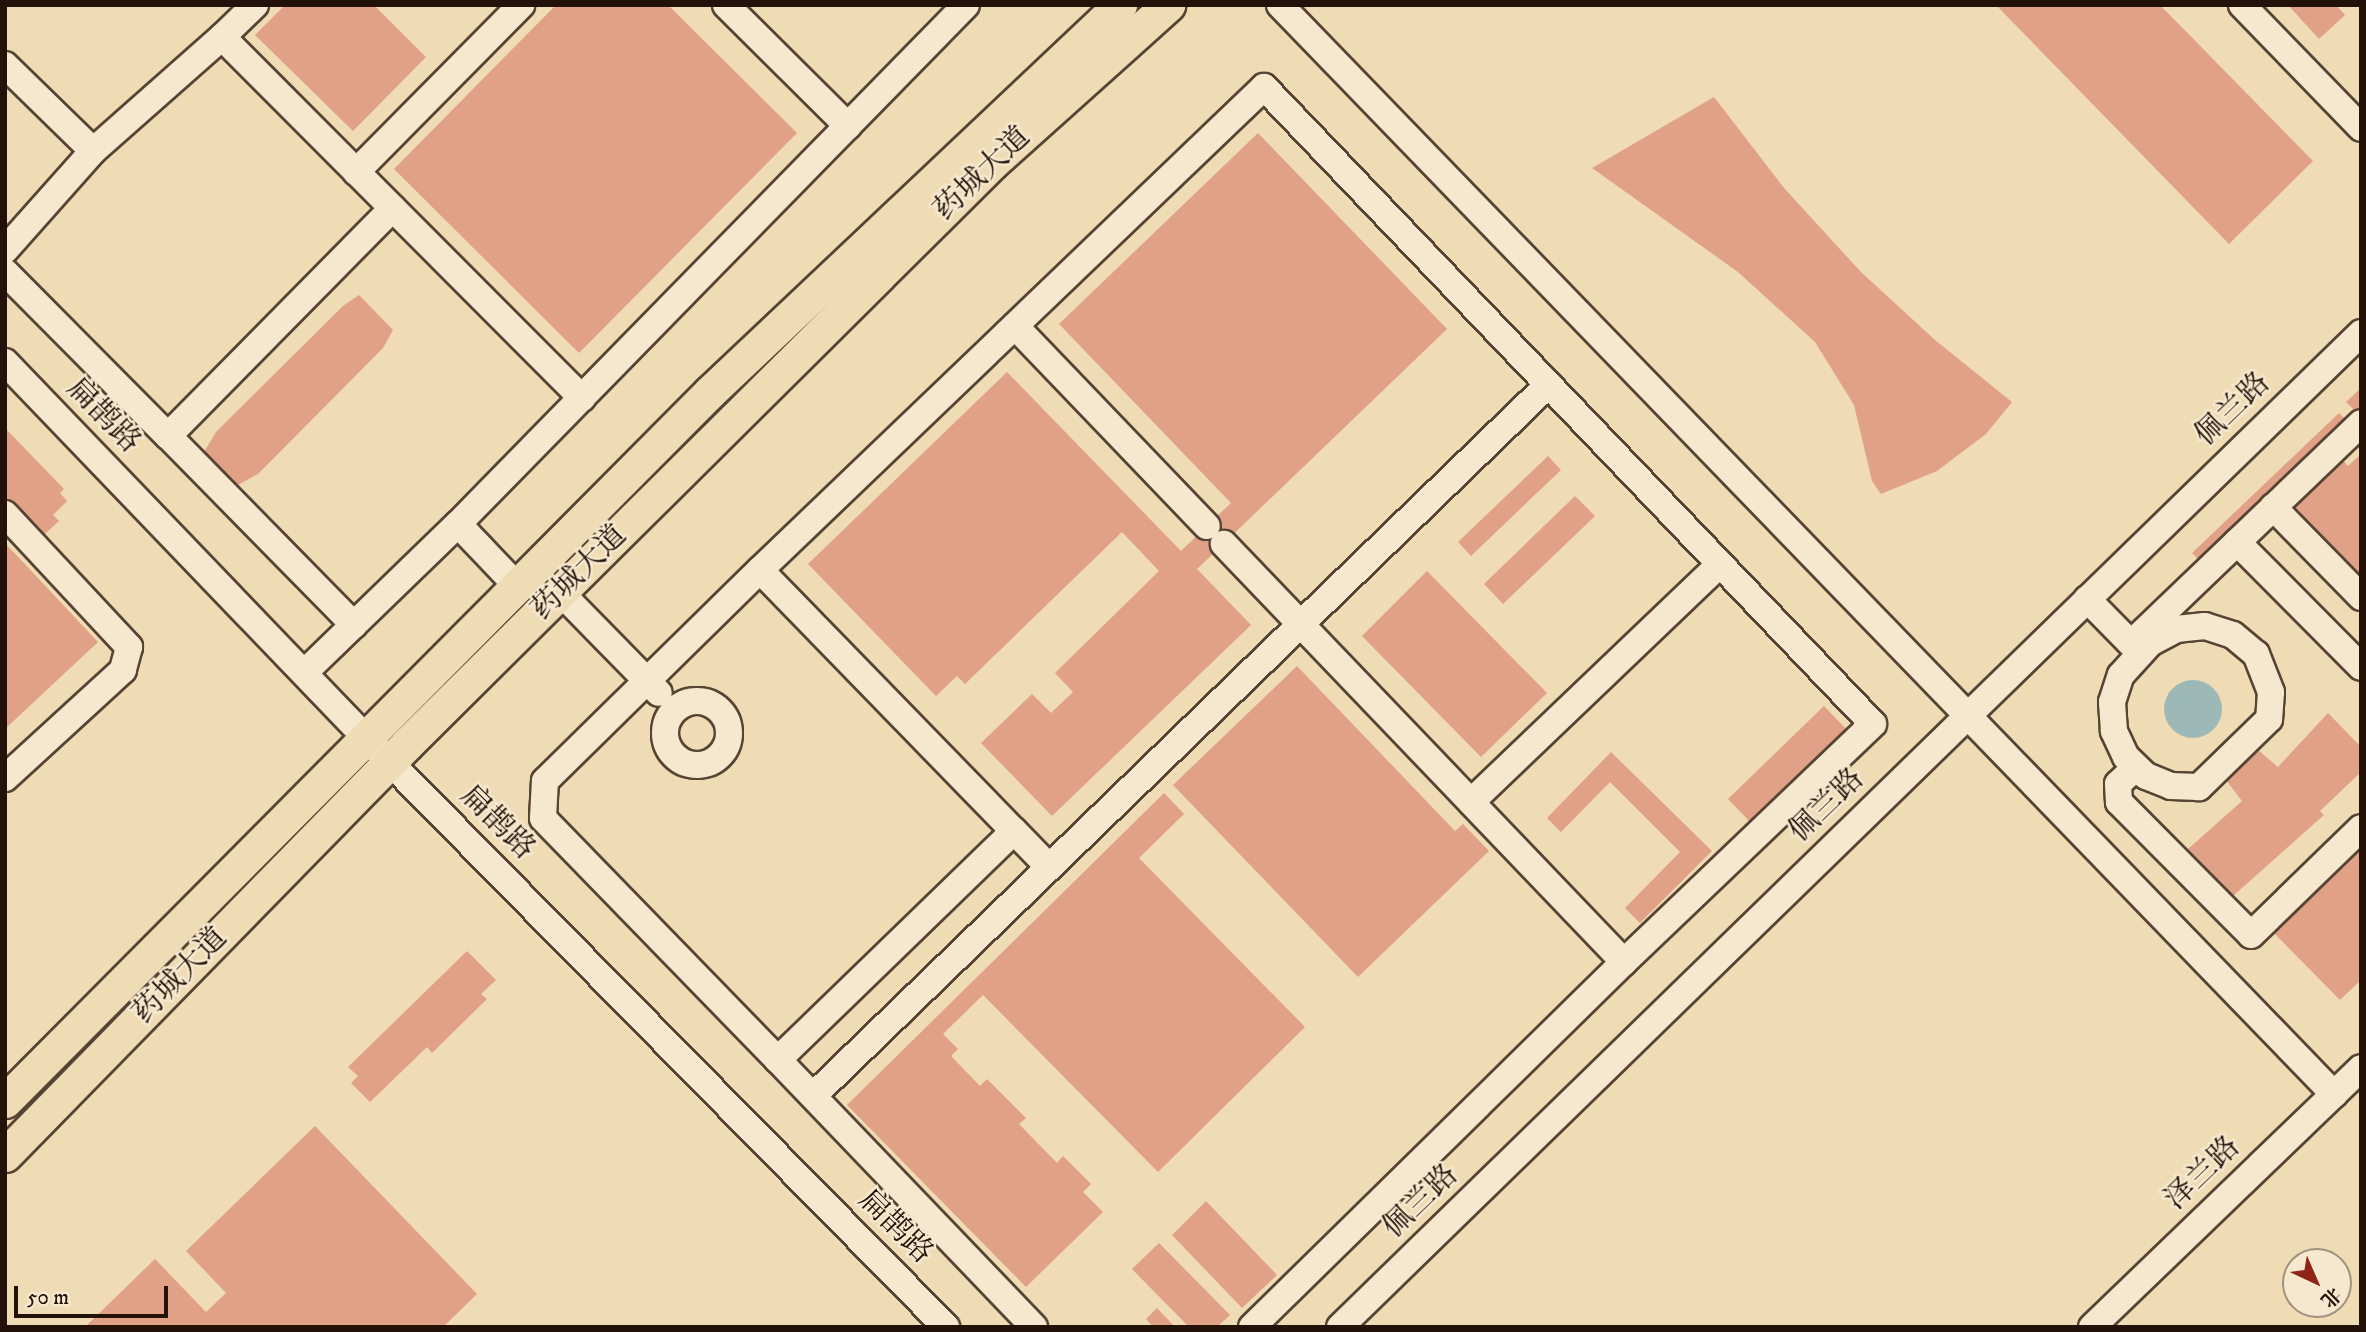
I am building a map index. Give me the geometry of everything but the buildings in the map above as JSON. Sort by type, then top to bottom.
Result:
[{"type":"main road","name":"药城大道","points":[[5,1101],[710,392],[1120,5]]},
{"type":"main road","name":"药城大道","points":[[5,1155],[390,762],[992,163],[1168,5]]},
{"type":"street","points":[[5,250],[93,151],[255,5]]},
{"type":"street","points":[[356,172],[521,5]]},
{"type":"street","points":[[726,5],[848,126]]},
{"type":"street","points":[[304,673],[458,524],[966,5]]},
{"type":"street","points":[[1280,5],[2334,1094]]},
{"type":"street","points":[[2242,5],[2361,128]]},
{"type":"street","points":[[222,37],[582,398]]},
{"type":"street","points":[[5,65],[93,151]]},
{"type":"street","points":[[1034,1327],[543,818],[545,781],[760,570],[1264,87],[1873,724],[1624,962],[1251,1327]]},
{"type":"street","points":[[168,436],[393,208]]},
{"type":"street","points":[[5,272],[354,625]]},
{"type":"street","points":[[1015,326],[1624,962]]},
{"type":"street","name":"佩兰路","points":[[1340,1327],[2361,333]]},
{"type":"street","name":"扁鹊路","points":[[5,362],[366,738],[946,1327]]},
{"type":"street","points":[[813,1096],[1548,385]]},
{"type":"street","points":[[2135,649],[2176,629],[2220,629],[2256,654],[2268,678],[2271,705],[2269,719],[2199,787],[2158,782],[2135,768],[2116,738],[2112,702],[2121,675],[2135,649],[2237,542],[2361,423]]},
{"type":"street","points":[[2273,507],[2361,597]]},
{"type":"street","points":[[5,513],[130,647],[123,670],[5,778]]},
{"type":"street","points":[[458,524],[517,586]]},
{"type":"street","points":[[2237,542],[2361,667]]},
{"type":"street","points":[[1471,802],[1720,564]]},
{"type":"street","points":[[760,570],[1049,867]]},
{"type":"street","points":[[561,592],[675,710]]},
{"type":"street","points":[[2087,599],[2135,649]]},
{"type":"street","points":[[2135,768],[2118,784],[2119,802],[2251,935],[2361,828]]},
{"type":"street","points":[[778,1060],[1014,831]]},
{"type":"street","name":"泽兰路","points":[[2092,1327],[2361,1068]]},
{"type":"water","points":[[2193,680],[2209,685],[2217,693],[2222,709],[2217,725],[2209,733],[2193,738],[2177,733],[2169,725],[2164,709],[2169,693],[2177,685]]}]
